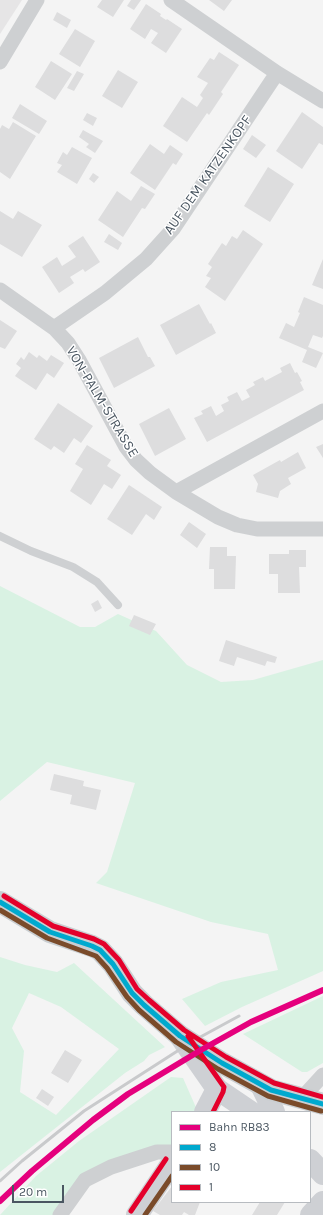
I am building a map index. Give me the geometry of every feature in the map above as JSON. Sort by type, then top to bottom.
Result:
[{"type":"main road","points":[[0,902],[50,932],[100,950],[113,964],[132,993],[180,1036],[222,1063],[271,1090],[323,1104]]},
{"type":"street","points":[[0,62],[37,0]]},
{"type":"street","points":[[171,0],[277,73],[323,101]]},
{"type":"street","name":"AUF DEM KATZENKOPF","points":[[54,328],[105,293],[146,259],[173,229],[277,73]]},
{"type":"street","name":"VON-PALM-STRASSE","points":[[0,290],[54,328],[68,343],[79,360],[126,447],[141,464],[176,492],[218,517],[237,525],[257,529],[323,529]]},
{"type":"street","points":[[176,492],[323,411]]},
{"type":"street","points":[[180,1036],[217,1089],[250,1111]]},
{"type":"street","points":[[301,1099],[323,1075]]},
{"type":"street","points":[[261,1085],[274,1111]]},
{"type":"street","points":[[206,1111],[217,1089]]},
{"type":"street","points":[[311,1146],[323,1150]]},
{"type":"street","points":[[60,1215],[85,1180],[111,1167],[157,1152],[171,1152]]},
{"type":"street","points":[[311,1161],[323,1174]]},
{"type":"street","points":[[137,1215],[171,1164]]},
{"type":"street","points":[[311,1215],[323,1202]]},
{"type":"lane","points":[[0,536],[31,551],[72,567],[97,582],[118,605]]},
{"type":"shaded area","points":[[0,0],[22,0],[0,34]]},
{"type":"green space","points":[[0,586],[80,627],[95,627],[118,614],[156,631],[187,665],[221,682],[253,680],[323,660],[323,971],[242,1007],[205,1026],[182,999],[221,982],[278,970],[268,934],[211,922],[96,883],[107,872],[135,783],[47,762],[0,801]]},
{"type":"green space","points":[[0,957],[25,965],[57,972],[74,963],[165,1047],[149,1055],[144,1061],[125,1073],[0,1172]],"holes":[[[29,993],[61,1007],[119,1049],[56,1115],[20,1092],[24,1051],[12,1028]]]},
{"type":"green space","points":[[323,996],[323,1063],[307,1072],[302,1072],[243,1034]]},
{"type":"green space","points":[[171,1077],[183,1078],[198,1111],[171,1111],[171,1145],[129,1154],[54,1215],[0,1215],[36,1176],[79,1141]]},
{"type":"building","points":[[102,0],[124,0],[113,17],[97,7]]},
{"type":"building","points":[[131,0],[141,0],[134,10],[127,6]]},
{"type":"building","points":[[209,0],[232,0],[224,11]]},
{"type":"building","points":[[146,4],[161,14],[160,16],[182,29],[166,53],[151,43],[158,33],[151,29],[145,39],[130,29]]},
{"type":"building","points":[[57,12],[71,20],[67,28],[53,20]]},
{"type":"building","points":[[75,29],[95,41],[80,67],[59,54]]},
{"type":"building","points":[[219,52],[239,65],[221,92],[223,94],[209,115],[207,113],[187,142],[163,126],[182,97],[197,107],[203,98],[200,95],[208,83],[197,77],[210,58],[214,60]]},
{"type":"building","points":[[51,61],[72,74],[55,100],[35,87]]},
{"type":"building","points":[[118,70],[138,82],[122,108],[102,96]]},
{"type":"building","points":[[77,71],[84,74],[74,91],[67,88]]},
{"type":"building","points":[[20,104],[47,121],[39,134],[12,118]]},
{"type":"building","points":[[302,112],[323,127],[323,145],[319,143],[302,169],[276,151]]},
{"type":"building","points":[[87,113],[97,118],[93,126],[83,120]]},
{"type":"building","points":[[13,122],[36,136],[10,179],[0,172],[0,129],[2,125],[9,129]]},
{"type":"building","points":[[83,130],[103,141],[95,153],[86,147],[89,144],[79,137]]},
{"type":"building","points":[[252,135],[266,145],[256,158],[243,149]]},
{"type":"building","points":[[150,144],[164,154],[170,145],[183,154],[176,165],[173,163],[155,190],[130,173]]},
{"type":"building","points":[[72,147],[92,158],[77,184],[57,172],[62,165],[57,163],[63,152],[67,155]]},
{"type":"building","points":[[268,167],[294,184],[270,222],[244,206]]},
{"type":"building","points":[[93,173],[99,177],[94,183],[89,179]]},
{"type":"building","points":[[141,186],[155,194],[145,209],[142,208],[123,237],[98,220],[117,191],[131,201]]},
{"type":"building","points":[[0,211],[13,219],[18,211],[42,225],[22,257],[0,244]]},
{"type":"building","points":[[243,230],[263,244],[225,301],[205,287],[211,278],[206,276],[212,267],[208,264],[222,243],[226,246],[232,236],[237,239]]},
{"type":"building","points":[[109,234],[122,243],[118,250],[104,242]]},
{"type":"building","points":[[83,236],[100,262],[85,272],[83,269],[70,277],[74,283],[59,293],[42,267],[57,257],[62,266],[76,257],[68,246]]},
{"type":"building","points":[[323,259],[323,289],[312,285]]},
{"type":"building","points":[[304,297],[323,305],[323,336],[322,338],[313,335],[308,347],[323,353],[316,368],[302,362],[307,350],[279,338],[286,323],[294,327],[300,313],[298,312]]},
{"type":"building","points":[[199,304],[216,333],[176,355],[160,325]]},
{"type":"building","points":[[0,320],[17,331],[5,349],[0,347]]},
{"type":"building","points":[[138,337],[148,357],[150,357],[155,366],[114,388],[99,358]]},
{"type":"building","points":[[29,352],[37,358],[39,355],[47,361],[51,355],[64,363],[54,378],[47,373],[36,390],[15,376],[21,368],[16,364],[21,357],[24,360]]},
{"type":"building","points":[[290,363],[295,373],[297,372],[302,381],[300,382],[304,390],[207,442],[194,418],[203,414],[201,411],[211,406],[216,416],[224,411],[221,405],[229,401],[227,397],[237,392],[242,401],[250,397],[246,390],[255,385],[253,382],[263,377],[265,381],[282,372],[280,368]]},
{"type":"building","points":[[58,403],[93,426],[81,443],[74,438],[64,453],[54,446],[51,450],[34,439]]},
{"type":"building","points":[[169,408],[186,439],[155,456],[139,424]]},
{"type":"building","points":[[323,444],[323,458],[316,447]]},
{"type":"building","points":[[87,445],[111,460],[107,466],[121,475],[112,489],[104,484],[91,505],[70,491],[83,469],[75,464]]},
{"type":"building","points":[[298,452],[306,468],[288,478],[291,484],[280,491],[278,498],[256,492],[258,484],[253,475]]},
{"type":"building","points":[[129,485],[162,507],[154,520],[146,514],[132,535],[107,519]]},
{"type":"building","points":[[189,522],[206,534],[197,548],[180,535]]},
{"type":"building","points":[[210,547],[227,547],[227,556],[236,556],[235,589],[214,589],[214,569],[209,569]]},
{"type":"building","points":[[289,550],[306,550],[306,567],[299,567],[300,593],[278,593],[278,574],[269,574],[269,554],[289,554]]},
{"type":"building","points":[[98,600],[102,608],[95,612],[91,604]]},
{"type":"building","points":[[134,615],[156,624],[150,635],[129,626]]},
{"type":"building","points":[[226,640],[277,657],[275,663],[267,661],[265,666],[237,657],[234,666],[219,661]]},
{"type":"building","points":[[54,774],[84,781],[83,786],[101,790],[96,810],[70,804],[72,795],[50,790]]},
{"type":"building","points":[[65,1050],[82,1060],[68,1083],[51,1073]]},
{"type":"building","points":[[42,1089],[54,1097],[48,1106],[36,1098]]},
{"type":"building","points":[[171,1187],[171,1203],[200,1203],[195,1215],[189,1215],[184,1212],[182,1215],[160,1215],[153,1211]]},
{"type":"building","points":[[259,1203],[284,1203],[277,1215],[252,1215]]},
{"type":"railway","points":[[0,1181],[22,1161],[84,1111],[193,1041],[239,1016]]},
{"type":"rail line","name":"RB83","points":[[0,1201],[32,1171],[93,1120],[128,1094],[251,1022],[323,990]]},
{"type":"transit line","name":"1","points":[[4,896],[53,926],[94,939],[104,944],[119,960],[137,989],[184,1030],[226,1057],[274,1083],[323,1097]]},
{"type":"transit line","name":"8","points":[[0,902],[50,932],[100,950],[113,964],[132,993],[144,1005],[180,1036],[222,1063],[271,1090],[323,1104]]},
{"type":"transit line","name":"10","points":[[0,910],[47,938],[96,956],[107,968],[127,997],[139,1010],[176,1042],[218,1069],[268,1096],[321,1111]]},
{"type":"transit line","name":"1","points":[[188,1036],[224,1087],[214,1111]]},
{"type":"transit line","name":"1","points":[[131,1211],[166,1159]]},
{"type":"transit line","name":"10","points":[[145,1215],[171,1177]]}]
